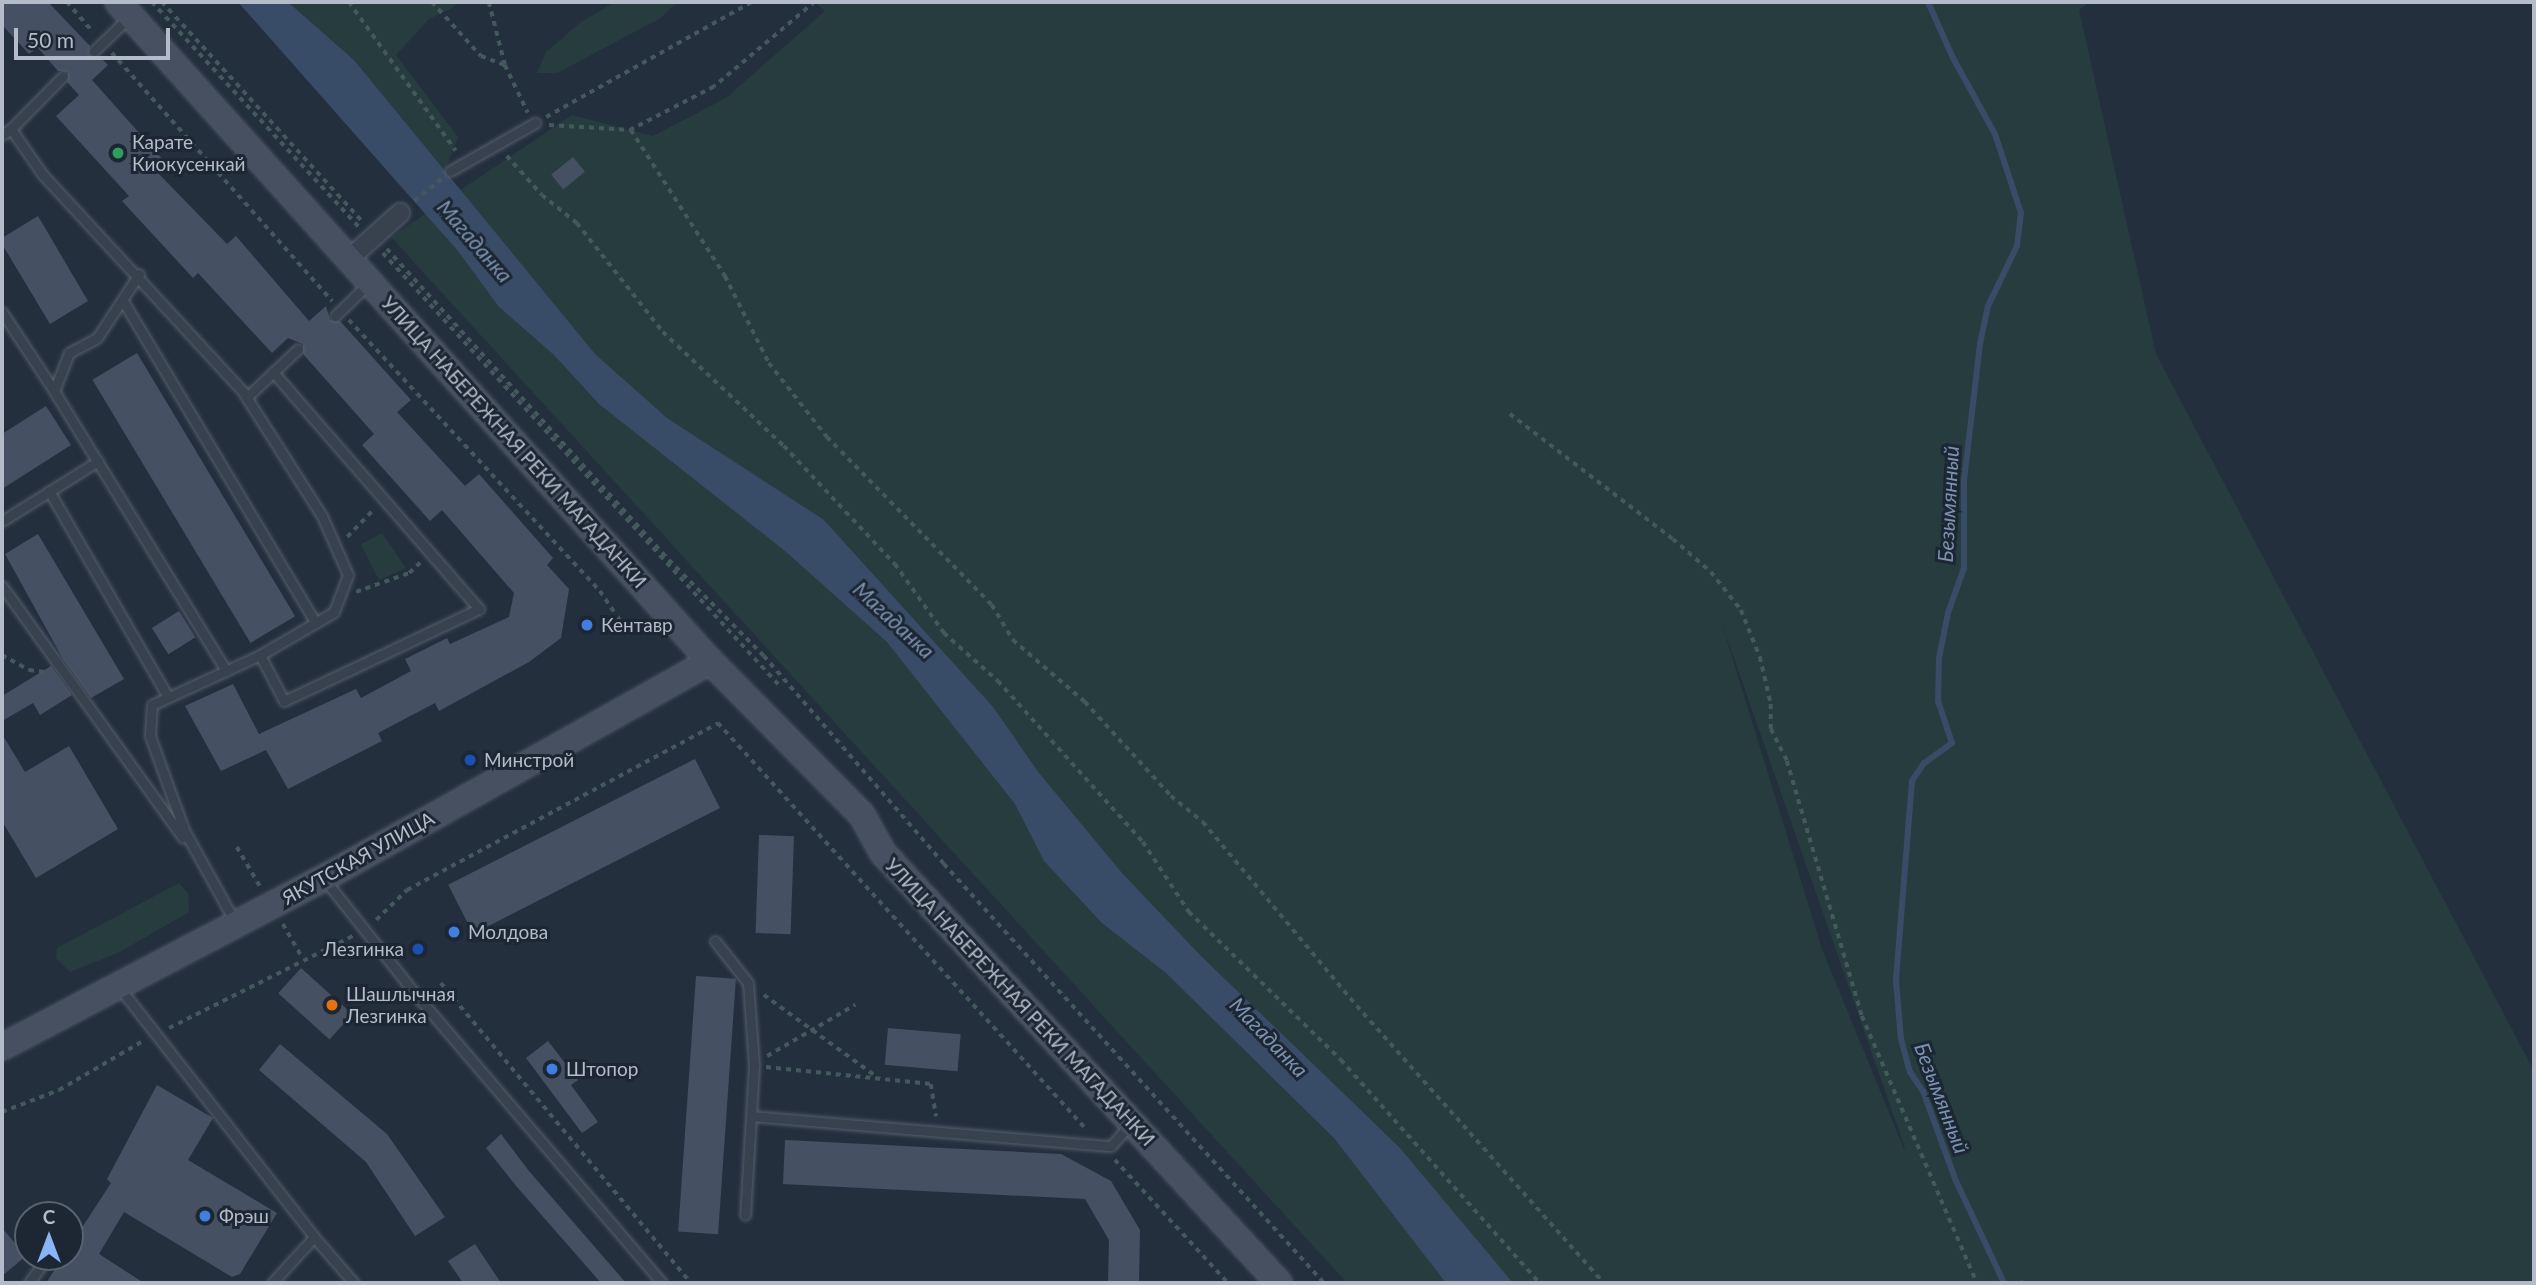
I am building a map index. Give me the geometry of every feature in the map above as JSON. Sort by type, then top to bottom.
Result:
[{"type":"street","name":"УЛИЦА НАБЕРЕЖНАЯ РЕКИ МАГАДАНКИ","points":[[124,9],[710,660],[862,815],[883,853],[1279,1283]]},
{"type":"street","points":[[349,259],[400,213]]},
{"type":"street","name":"ЯКУТСКАЯ УЛИЦА","points":[[2,1047],[324,878],[710,660]]},
{"type":"lane","points":[[94,51],[124,9]]},
{"type":"lane","points":[[2,135],[63,76]]},
{"type":"lane","points":[[450,171],[535,123]]},
{"type":"lane","points":[[10,129],[43,176],[139,274],[247,397],[322,516],[348,575],[334,612],[260,655],[152,705],[150,736],[184,830],[236,925]]},
{"type":"lane","points":[[54,391],[69,353],[97,338],[139,274]]},
{"type":"lane","points":[[335,316],[370,282]]},
{"type":"lane","points":[[123,301],[316,623]]},
{"type":"lane","points":[[2,312],[98,461],[226,671]]},
{"type":"lane","points":[[247,397],[299,349]]},
{"type":"lane","points":[[260,655],[284,701],[479,609],[273,373]]},
{"type":"lane","points":[[2,521],[98,461]]},
{"type":"lane","points":[[49,491],[168,698]]},
{"type":"lane","points":[[2,586],[203,866]]},
{"type":"lane","points":[[324,878],[417,996],[662,1283]]},
{"type":"lane","points":[[715,941],[748,983],[754,1065],[745,1215]]},
{"type":"lane","points":[[119,987],[313,1237],[354,1283]]},
{"type":"lane","points":[[751,1116],[1111,1146],[1131,1123]]},
{"type":"lane","points":[[272,1283],[313,1237]]},
{"type":"path","points":[[152,2],[669,561],[764,656],[944,864],[1324,1283]]},
{"type":"path","points":[[162,2],[778,684]]},
{"type":"path","points":[[349,2],[463,162]]},
{"type":"path","points":[[432,2],[481,55],[505,65]]},
{"type":"path","points":[[489,2],[505,65],[535,123]]},
{"type":"path","points":[[535,123],[752,2]]},
{"type":"path","points":[[535,123],[598,132],[631,130],[714,87],[815,2]]},
{"type":"path","points":[[631,130],[709,250],[769,363],[820,428],[985,597],[1013,640],[1085,702],[1171,796],[1203,822],[1357,1006],[1604,1283]]},
{"type":"path","points":[[497,143],[542,195],[577,223],[663,332],[784,446],[888,556],[944,633],[998,681],[1143,842],[1189,912],[1341,1060],[1540,1283]]},
{"type":"path","points":[[400,213],[450,171]]},
{"type":"path","points":[[1510,414],[1673,539],[1711,572],[1741,610],[1760,657],[1772,704],[1772,729],[1787,761],[1862,1016],[1977,1283]]},
{"type":"path","points":[[336,547],[382,501]]},
{"type":"path","points":[[341,595],[410,573],[430,554]]},
{"type":"path","points":[[2,655],[29,670],[64,672]]},
{"type":"path","points":[[718,723],[1228,1283]]},
{"type":"path","points":[[442,983],[691,1283]]},
{"type":"path","points":[[748,983],[878,1078]]},
{"type":"path","points":[[754,1065],[810,1028],[855,1005]]},
{"type":"path","points":[[754,1065],[931,1084],[938,1130]]},
{"type":"green space","points":[[288,2],[453,2],[456,6],[429,19],[396,55],[458,137],[443,170],[354,60]]},
{"type":"green space","points":[[615,2],[677,2],[661,18],[557,73],[537,73],[546,52],[581,22]]},
{"type":"green space","points":[[814,2],[2090,2],[2079,10],[2156,354],[2534,1071],[2534,1283],[1347,1283],[391,237],[572,115],[653,136],[726,98],[825,11]],"holes":[[[1722,624],[1905,1148],[1822,949]]]},
{"type":"green space","points":[[382,533],[406,568],[379,580],[361,544]]},
{"type":"green space","points":[[179,883],[188,893],[189,912],[120,952],[70,972],[56,958],[57,948]]},
{"type":"water","name":"Магаданка","points":[[238,2],[288,2],[354,60],[595,354],[667,418],[824,520],[993,707],[1039,773],[1122,873],[1201,956],[1400,1148],[1513,1283],[1446,1283],[1334,1138],[1166,973],[1102,923],[1044,861],[1015,804],[887,642],[785,551],[599,404],[554,355],[499,307],[458,251]]},
{"type":"building","points":[[2,2],[48,2],[90,46],[89,55],[99,56],[108,65],[92,80],[165,162],[156,171],[227,244],[236,236],[309,321],[326,306],[330,320],[340,321],[411,400],[397,412],[465,486],[479,474],[553,558],[547,565],[569,589],[561,638],[529,662],[439,711],[435,703],[378,733],[382,741],[288,789],[266,750],[221,771],[185,706],[233,684],[259,734],[356,689],[361,698],[411,671],[405,659],[447,638],[450,644],[509,617],[514,593],[442,510],[430,521],[362,445],[374,434],[303,354],[303,344],[288,338],[272,353],[198,273],[193,278],[122,201],[129,196],[56,116],[79,95],[67,82],[68,72],[58,71],[38,48],[29,54],[2,25]]},
{"type":"building","points":[[573,157],[585,172],[563,189],[551,175]]},
{"type":"building","points":[[38,216],[88,301],[50,324],[2,244],[2,238]]},
{"type":"building","points":[[137,353],[295,616],[251,643],[92,380]]},
{"type":"building","points":[[46,406],[71,445],[2,489],[2,434]]},
{"type":"building","points":[[38,534],[124,679],[91,698],[63,659],[5,554]]},
{"type":"building","points":[[179,611],[195,637],[168,654],[152,628]]},
{"type":"building","points":[[51,666],[72,695],[40,715],[33,703],[2,721],[2,696]]},
{"type":"building","points":[[2,734],[25,772],[69,746],[118,829],[36,878],[2,821]]},
{"type":"building","points":[[695,759],[720,808],[473,934],[448,885]]},
{"type":"building","points":[[759,835],[794,836],[791,934],[756,933]]},
{"type":"building","points":[[301,968],[352,1014],[330,1039],[278,993]]},
{"type":"building","points":[[696,976],[736,979],[718,1234],[678,1231]]},
{"type":"building","points":[[888,1028],[961,1034],[957,1071],[885,1065]]},
{"type":"building","name":"Штопор","points":[[548,1041],[578,1080],[571,1085],[598,1122],[582,1133],[526,1058]]},
{"type":"building","points":[[280,1044],[387,1134],[445,1217],[415,1236],[366,1162],[259,1070]]},
{"type":"building","points":[[157,1085],[213,1118],[188,1160],[277,1213],[240,1274],[232,1277],[124,1212],[99,1254],[144,1283],[46,1283],[54,1271],[84,1271],[84,1224],[111,1183],[107,1179]]},
{"type":"building","points":[[501,1134],[529,1171],[626,1283],[601,1283],[517,1187],[486,1148]]},
{"type":"building","points":[[785,1140],[1061,1154],[1111,1181],[1140,1230],[1139,1283],[1108,1283],[1109,1240],[1085,1199],[783,1184]]},
{"type":"building","points":[[2,1228],[14,1242],[14,1266],[2,1276]]},
{"type":"building","points":[[475,1244],[501,1283],[463,1283],[448,1261]]},
{"type":"waterway","name":"Безымянный","points":[[1928,2],[1953,58],[1995,134],[2021,213],[2017,246],[1988,306],[1980,344],[1964,480],[1964,568],[1948,613],[1939,658],[1938,701],[1952,743],[1924,763],[1912,781],[1896,980],[1901,1039],[1910,1072],[1923,1091],[1956,1181],[2004,1283]]},
{"type":"place","name":"Карате Киокусенкай","points":[[118,153]]},
{"type":"place","name":"Кентавр","points":[[587,625]]},
{"type":"place","name":"Минстрой","points":[[470,760]]},
{"type":"place","name":"Молдова","points":[[454,932]]},
{"type":"place","name":"Лезгинка","points":[[418,949]]},
{"type":"place","name":"Шашлычная Лезгинка","points":[[332,1005]]},
{"type":"place","name":"Штопор","points":[[552,1069]]},
{"type":"place","name":"Фрэш","points":[[205,1216]]}]
